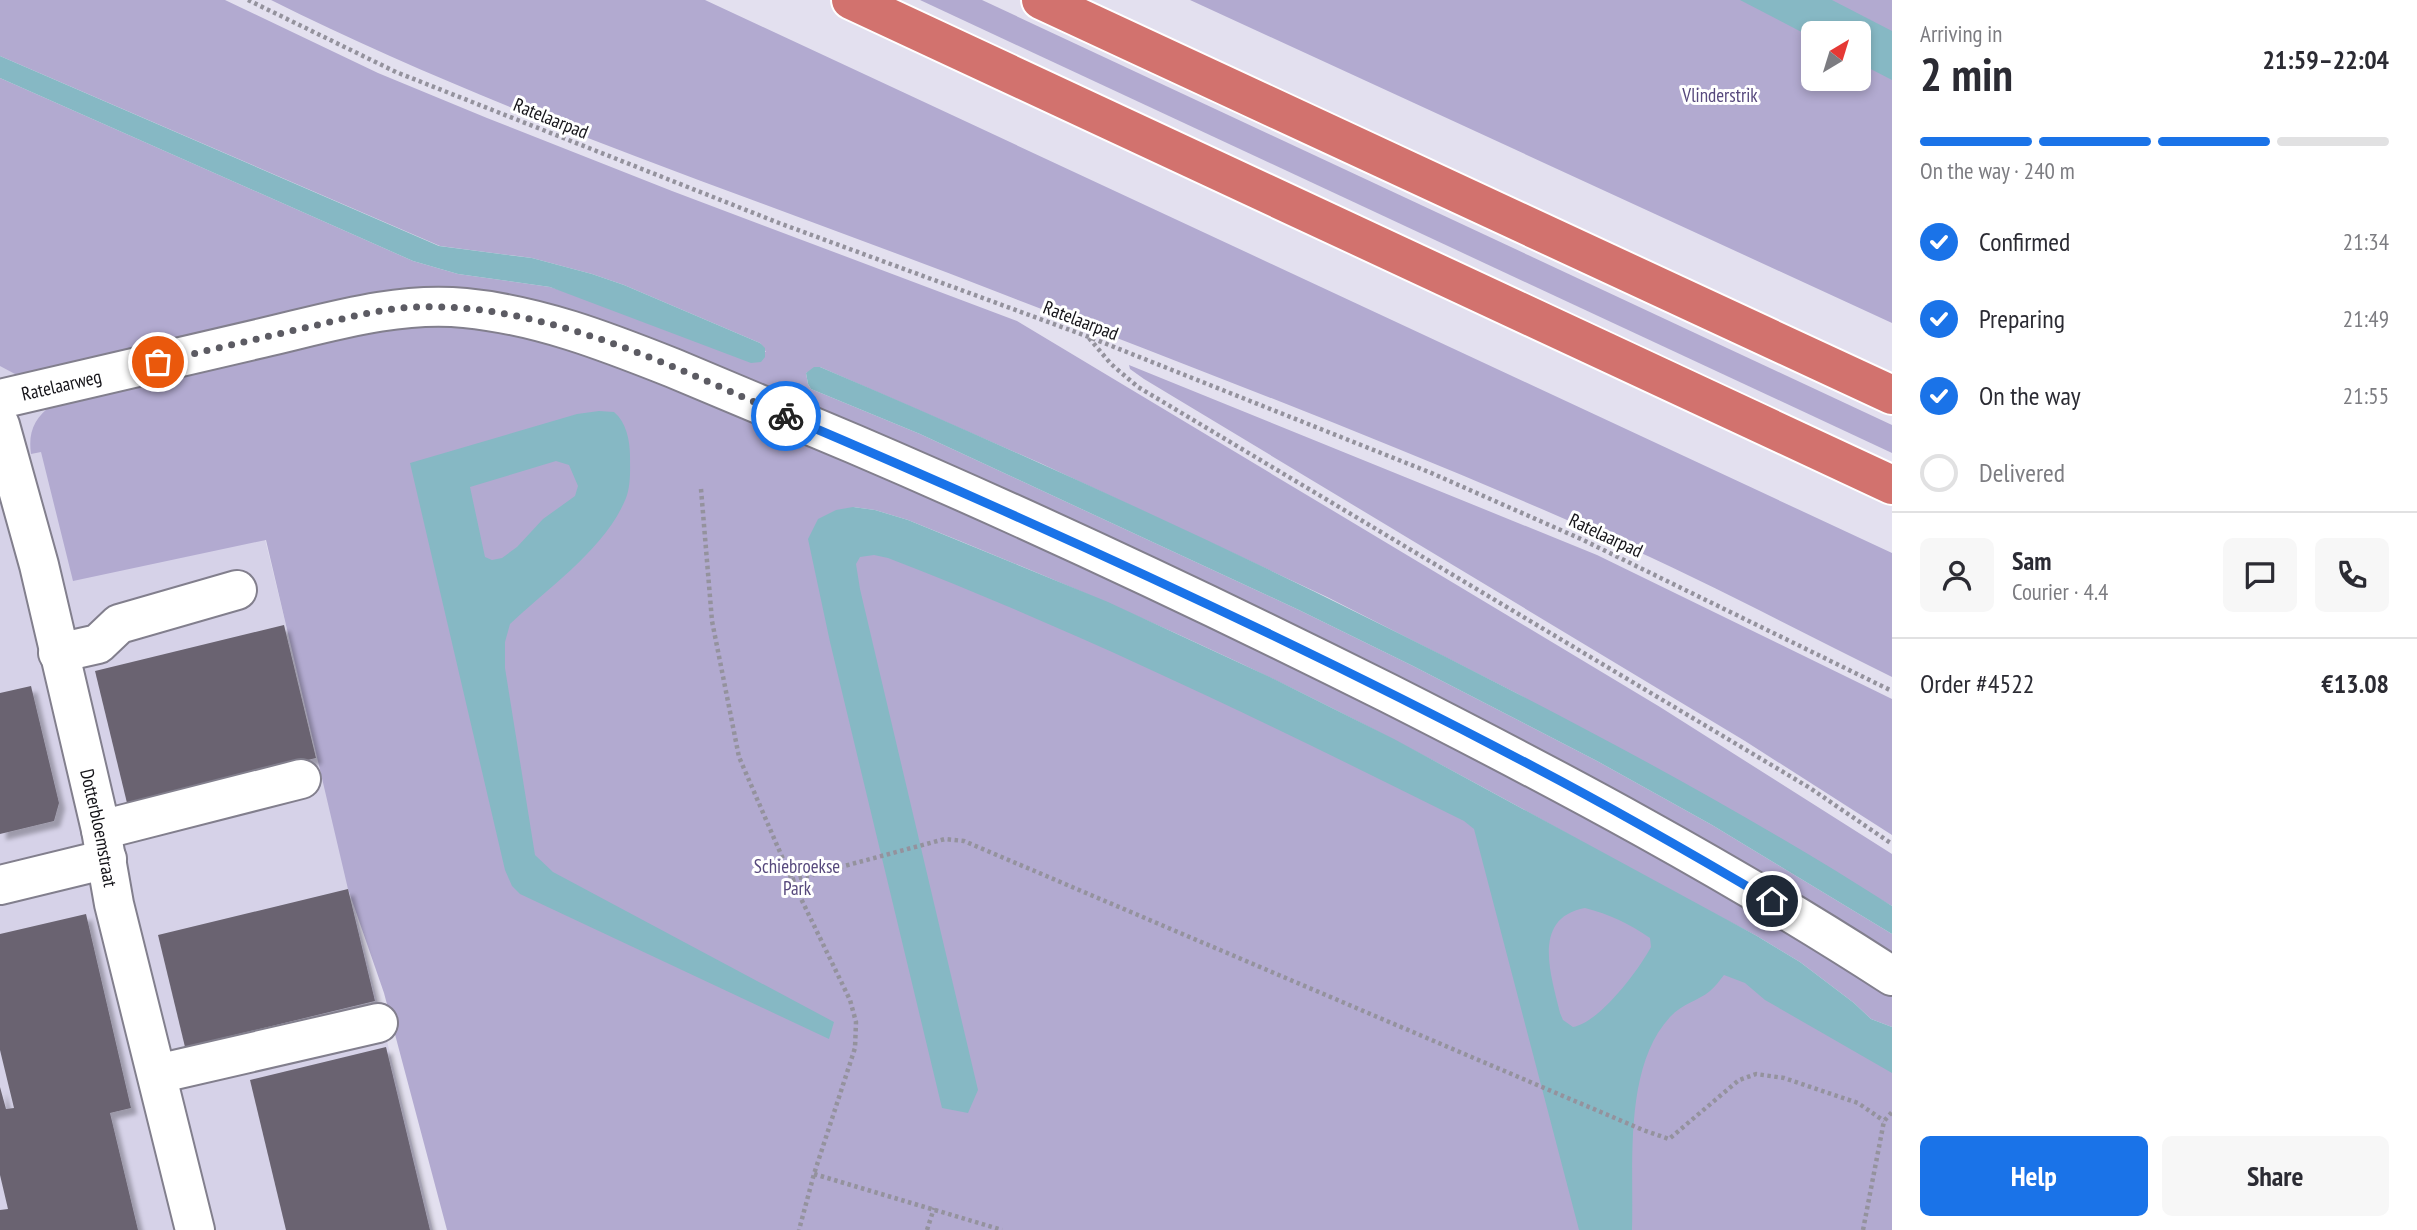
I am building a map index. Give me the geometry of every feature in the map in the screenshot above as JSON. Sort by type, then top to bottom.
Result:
[{"type":"highway","points":[[850,0],[1892,485]]},
{"type":"highway","points":[[1041,0],[1892,395]]},
{"type":"street","name":"Ratelaarweg","points":[[0,399],[341,320],[415,307],[463,307],[525,317],[593,337],[885,457],[1085,547],[1318,658],[1535,768],[1662,837],[1782,907],[1892,976]]},
{"type":"street","name":"Dotterbloemstraat","points":[[0,425],[39,565],[104,844],[114,904],[195,1230]]},
{"type":"street","points":[[58,653],[98,644],[119,624],[237,590]]},
{"type":"street","points":[[0,886],[104,844],[301,779]]},
{"type":"street","points":[[157,1074],[378,1023]]},
{"type":"path","name":"Ratelaarpad","points":[[248,0],[409,77],[779,223],[1089,337],[1429,472],[1569,533],[1892,691]]},
{"type":"path","points":[[1089,337],[1111,364],[1138,387],[1810,788],[1892,844]]},
{"type":"path","points":[[701,489],[712,621],[739,757],[792,880],[850,1000],[856,1022],[855,1048],[814,1174],[799,1230]]},
{"type":"path","points":[[792,880],[945,839],[964,841],[1669,1139],[1739,1080],[1756,1074],[1784,1078],[1858,1103],[1884,1121]]},
{"type":"path","points":[[1863,1230],[1884,1121],[1892,1112]]},
{"type":"path","points":[[814,1174],[1002,1230]]},
{"type":"path","points":[[927,1230],[934,1208]]},
{"type":"shaded area","points":[[0,346],[265,539],[433,1230],[0,1230]]},
{"type":"green space","points":[[0,0],[225,0],[378,73],[487,118],[1017,321],[1660,707],[1892,854],[1892,906],[1518,694],[1327,597],[1040,463],[820,367],[806,373],[808,384],[811,389],[920,434],[1301,611],[1597,761],[1712,825],[1892,934],[1892,959],[1752,871],[544,305],[31,376],[15,374],[0,366],[0,78],[413,261],[458,274],[550,287],[766,352],[760,343],[592,274],[532,258],[440,246],[0,56]]},
{"type":"green space","points":[[271,0],[705,0],[1892,553],[1892,677],[1642,553],[1531,504],[1304,411],[540,119],[449,82]]},
{"type":"green space","points":[[920,0],[982,0],[1892,425],[1892,453]]},
{"type":"green space","name":"Vlinderstrik","points":[[1190,0],[1892,0],[1892,323]]},
{"type":"green space","name":"Schiebroekse Park","points":[[405,322],[515,329],[716,396],[1297,663],[1531,782],[1892,995],[1892,1027],[1871,1019],[1800,962],[1757,936],[1335,709],[1215,651],[1031,571],[908,520],[875,510],[853,507],[1892,1033],[1892,1230],[447,1230],[384,993],[348,889],[266,540],[73,581],[41,452],[31,454],[30,446],[37,420],[53,404]]},
{"type":"green space","points":[[1129,365],[1597,555],[1892,699],[1892,835],[1745,741],[1144,379],[1130,369]]},
{"type":"water","points":[[1740,0],[1832,0],[1892,31],[1892,80],[1871,69],[1871,21],[1801,21],[1801,32]]},
{"type":"water","points":[[0,56],[439,246],[532,258],[592,274],[760,343],[765,348],[765,357],[761,362],[751,363],[550,287],[458,274],[413,261],[0,78]]},
{"type":"water","points":[[814,367],[820,367],[1134,506],[1367,617],[1558,715],[1727,807],[1892,906],[1892,934],[1712,825],[1597,761],[1413,666],[920,434],[811,389],[806,373]]},
{"type":"water","points":[[599,411],[614,412],[618,416],[629,444],[629,482],[626,498],[605,534],[575,566],[510,624],[505,642],[505,668],[535,855],[553,872],[834,1022],[829,1039],[520,894],[512,886],[505,870],[410,463],[577,414]],"holes":[[[556,461],[569,465],[578,486],[575,496],[543,519],[517,547],[502,558],[492,560],[485,557],[470,487]]]},
{"type":"water","points":[[853,507],[875,510],[908,520],[1108,602],[1274,679],[1394,739],[1800,962],[1871,1019],[1892,1027],[1892,1073],[1765,1000],[1745,983],[1724,975],[1710,991],[1670,1017],[1655,1038],[1645,1063],[1634,1118],[1632,1230],[1579,1230],[1474,829],[1464,821],[1322,751],[1107,650],[962,587],[874,555],[860,557],[856,564],[860,589],[978,1090],[968,1113],[942,1108],[830,642],[808,539],[818,519],[836,510]],"holes":[[[1585,908],[1619,920],[1650,938],[1651,947],[1628,982],[1606,1006],[1595,1016],[1573,1027],[1563,1020],[1556,998],[1550,966],[1551,936],[1557,923],[1568,914]]]},
{"type":"building","points":[[284,625],[316,758],[127,803],[95,671]]},
{"type":"building","points":[[31,686],[59,803],[54,821],[0,834],[0,693]]},
{"type":"building","points":[[348,889],[375,1001],[185,1047],[158,935]]},
{"type":"building","points":[[86,914],[131,1108],[110,1113],[138,1230],[0,1230],[0,1210],[8,1209],[0,1175],[0,1087],[6,1109],[14,1108],[0,1050],[0,934]]},
{"type":"building","points":[[386,1047],[430,1230],[286,1230],[250,1080]]},
{"type":"way so far","points":[[158,362],[341,320],[415,307],[463,307],[525,317],[593,337],[786,416]]},
{"type":"route","points":[[786,416],[885,457],[1085,547],[1318,658],[1535,768],[1772,901]]}]
